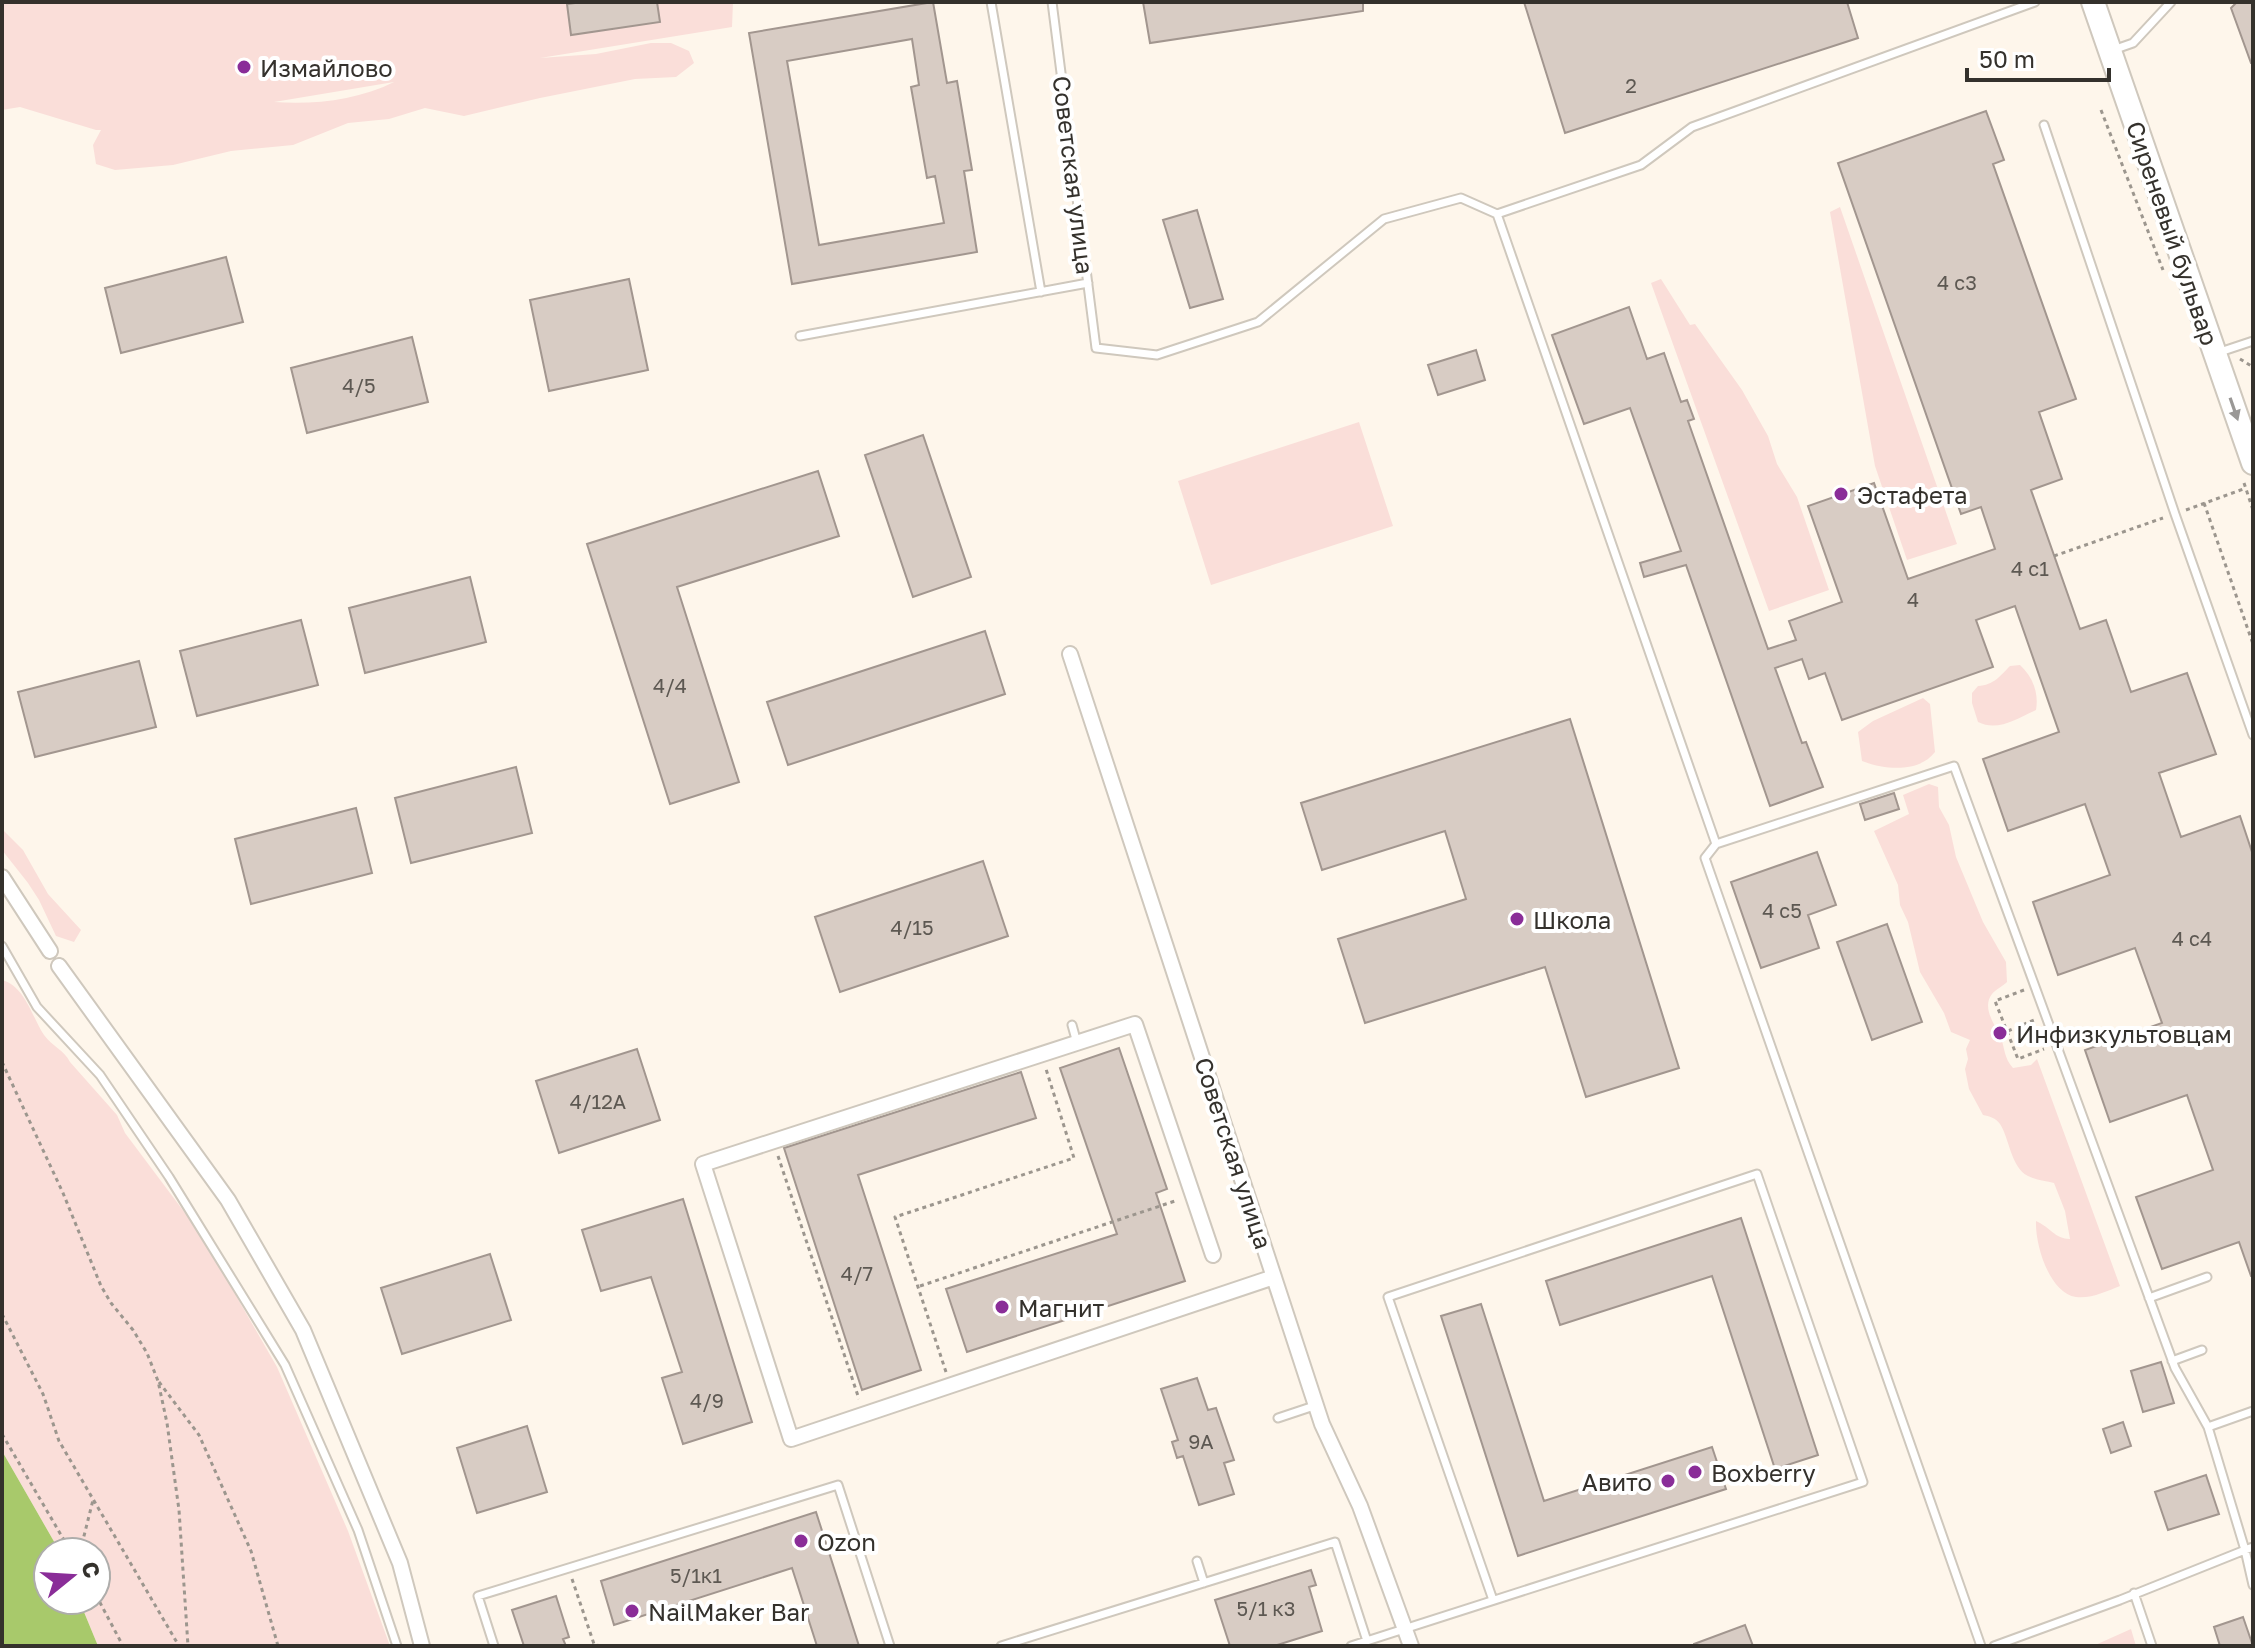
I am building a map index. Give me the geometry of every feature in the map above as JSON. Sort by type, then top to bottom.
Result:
[{"type":"main road","name":"Сиреневый бульвар","points":[[2093,2],[2253,463]]},
{"type":"street","name":"Советская улица","points":[[1070,654],[1322,1424],[1360,1506],[1411,1646]]},
{"type":"street","points":[[2,877],[50,951]]},
{"type":"street","points":[[59,966],[228,1200],[303,1330],[400,1563],[422,1646]]},
{"type":"street","points":[[1213,1255],[1135,1024],[703,1164],[791,1439],[1274,1277]]},
{"type":"lane","points":[[991,2],[1041,292]]},
{"type":"lane","name":"Советская улица","points":[[1052,2],[1096,348],[1157,355],[1258,322],[1384,219],[1461,198],[1497,214]]},
{"type":"lane","points":[[1716,844],[1497,214],[1641,165],[1692,127],[2035,2]]},
{"type":"lane","points":[[2110,51],[2133,43],[2171,2]]},
{"type":"lane","points":[[2044,125],[2253,735]]},
{"type":"lane","points":[[800,336],[1088,283]]},
{"type":"lane","points":[[2215,354],[2253,341]]},
{"type":"lane","points":[[1981,1646],[1705,858],[1716,844],[1954,766],[2172,1361],[2208,1427],[2249,1548],[2253,1585]]},
{"type":"lane","points":[[2,946],[37,1007],[100,1075],[169,1177],[285,1365],[358,1530],[397,1646]]},
{"type":"lane","points":[[1072,1025],[1077,1043]]},
{"type":"lane","points":[[1351,1646],[1863,1482],[1757,1174],[1388,1297],[1493,1600]]},
{"type":"lane","points":[[2149,1298],[2207,1277]]},
{"type":"lane","points":[[2172,1361],[2202,1350]]},
{"type":"lane","points":[[1278,1418],[1317,1405]]},
{"type":"lane","points":[[2208,1427],[2253,1411]]},
{"type":"lane","points":[[494,1646],[478,1596],[838,1485],[890,1646]]},
{"type":"lane","points":[[1001,1646],[1335,1542],[1367,1641]]},
{"type":"lane","points":[[1994,1646],[2249,1548]]},
{"type":"lane","points":[[1197,1561],[1204,1583]]},
{"type":"lane","points":[[2134,1593],[2152,1646]]},
{"type":"path","points":[[2054,556],[2246,488]]},
{"type":"path","points":[[2204,503],[2253,644]]},
{"type":"path","points":[[2035,986],[1995,1001],[2018,1059],[2056,1044]]},
{"type":"path","points":[[2007,1031],[2038,1019]]},
{"type":"path","points":[[951,1385],[895,1217],[1074,1158],[1042,1054]]},
{"type":"path","points":[[2,1062],[63,1193],[101,1286],[147,1353],[158,1381],[179,1510],[188,1646]]},
{"type":"path","points":[[773,1141],[864,1414]]},
{"type":"path","points":[[918,1287],[1193,1195]]},
{"type":"path","points":[[2,1314],[43,1394],[59,1441],[179,1646]]},
{"type":"path","points":[[158,1381],[199,1435],[251,1551],[278,1646]]},
{"type":"path","points":[[2,1434],[62,1536]]},
{"type":"path","points":[[84,1536],[93,1500]]},
{"type":"path","points":[[569,1567],[594,1644],[600,1646]]},
{"type":"path","points":[[107,1616],[123,1646]]},
{"type":"shaded area","name":"Измайлово","points":[[2,2],[733,2],[732,27],[540,58],[671,43],[689,51],[694,63],[676,77],[635,79],[464,116],[425,108],[389,119],[348,123],[293,145],[231,151],[173,165],[115,170],[96,164],[93,145],[101,130],[20,107],[2,110]],"holes":[[[394,82],[336,100],[274,102]]]},
{"type":"shaded area","points":[[1840,207],[1957,544],[1907,560],[1875,466],[1830,212]]},
{"type":"shaded area","points":[[1661,279],[1690,325],[1695,324],[1742,390],[1768,436],[1777,464],[1797,497],[1829,590],[1769,611],[1651,283]]},
{"type":"shaded area","points":[[1359,422],[1393,526],[1211,585],[1178,481]]},
{"type":"shaded area","points":[[2020,665],[2034,686],[2036,710],[2000,725],[1978,722],[1972,693],[1978,686],[1996,679],[2010,666]]},
{"type":"shaded area","points":[[1923,698],[1930,704],[1935,752],[1920,764],[1901,768],[1862,761],[1858,732],[1873,721]]},
{"type":"shaded area","points":[[1929,784],[1938,787],[1939,807],[1949,825],[1956,857],[1983,922],[2006,962],[2007,982],[1989,999],[1990,1017],[2013,1068],[2031,1065],[2037,1059],[2120,1286],[2099,1294],[2076,1297],[2066,1294],[2051,1277],[2041,1254],[2036,1221],[2060,1237],[2070,1239],[2065,1211],[2054,1183],[2022,1172],[2000,1124],[1983,1115],[1969,1089],[1965,1069],[1968,1059],[1966,1049],[1970,1040],[1951,1032],[1944,1013],[1920,972],[1908,922],[1900,905],[1898,885],[1874,831],[1909,814],[1903,795]]},
{"type":"shaded area","points":[[2,829],[23,850],[48,894],[81,930],[74,942],[56,936],[39,900],[2,850]]},
{"type":"shaded area","points":[[2,980],[17,989],[44,1035],[65,1054],[117,1115],[125,1133],[200,1233],[277,1367],[348,1531],[390,1646],[98,1646],[86,1616],[112,1616],[112,1536],[51,1536],[2,1451]]},
{"type":"shaded area","points":[[2,1451],[51,1536],[32,1536],[32,1616],[86,1616],[98,1646],[2,1646]]},
{"type":"shaded area","points":[[2131,1629],[2136,1646],[2093,1646]]},
{"type":"building","points":[[657,2],[660,22],[571,35],[567,4]]},
{"type":"building","points":[[933,2],[947,83],[957,81],[972,170],[964,171],[977,252],[792,284],[749,33]],"holes":[[[912,39],[919,85],[911,87],[927,178],[935,176],[944,223],[819,245],[787,61]]]},
{"type":"building","points":[[1143,2],[1363,2],[1363,11],[1150,43]]},
{"type":"building","points":[[1524,2],[1847,2],[1858,38],[1565,133]]},
{"type":"building","points":[[2237,2],[2253,2],[2253,63],[2231,8]]},
{"type":"building","points":[[1986,111],[2004,160],[1993,164],[2076,399],[2039,412],[2062,479],[2031,490],[2080,629],[2106,620],[2131,692],[2187,673],[2216,754],[2159,773],[2181,837],[2240,816],[2253,855],[2253,1276],[2239,1242],[2162,1269],[2136,1197],[2213,1170],[2187,1095],[2110,1122],[2085,1050],[2162,1023],[2135,948],[2058,975],[2033,902],[2110,875],[2085,804],[2008,831],[1983,759],[2059,732],[2015,606],[1976,620],[1993,667],[1842,720],[1825,673],[1809,679],[1802,659],[1775,668],[1802,743],[1806,742],[1823,787],[1770,806],[1686,565],[1644,577],[1640,563],[1681,551],[1630,408],[1584,424],[1552,335],[1629,307],[1647,359],[1664,353],[1681,402],[1687,400],[1694,419],[1688,421],[1768,649],[1796,640],[1789,621],[1842,602],[1808,506],[1874,483],[1908,579],[1995,549],[1981,507],[1961,514],[1838,163]]},
{"type":"building","points":[[1197,210],[1223,299],[1190,308],[1163,220]]},
{"type":"building","points":[[226,257],[243,322],[121,353],[105,288]]},
{"type":"building","points":[[629,279],[648,370],[549,391],[530,300]]},
{"type":"building","points":[[412,337],[428,402],[307,433],[291,368]]},
{"type":"building","points":[[1476,350],[1485,380],[1438,395],[1428,365]]},
{"type":"building","points":[[923,435],[971,577],[913,597],[865,455]]},
{"type":"building","points":[[818,471],[839,536],[677,587],[739,782],[670,804],[587,544]]},
{"type":"building","points":[[470,577],[486,642],[365,673],[349,608]]},
{"type":"building","points":[[301,620],[318,685],[197,716],[180,651]]},
{"type":"building","points":[[985,631],[1005,694],[788,765],[767,702]]},
{"type":"building","points":[[139,661],[156,727],[35,757],[18,692]]},
{"type":"building","name":"Школа","points":[[1570,719],[1679,1068],[1586,1097],[1545,967],[1365,1023],[1338,939],[1466,899],[1445,831],[1322,870],[1301,803]]},
{"type":"building","points":[[516,767],[532,833],[411,863],[395,798]]},
{"type":"building","points":[[1894,793],[1899,809],[1865,820],[1860,804]]},
{"type":"building","points":[[356,808],[372,873],[251,904],[235,839]]},
{"type":"building","points":[[1817,852],[1836,905],[1808,915],[1819,948],[1761,968],[1731,882]]},
{"type":"building","points":[[983,861],[1008,936],[840,992],[815,917]]},
{"type":"building","points":[[1887,924],[1922,1022],[1872,1040],[1837,942]]},
{"type":"building","points":[[1119,1048],[1167,1189],[1156,1193],[1185,1281],[967,1352],[946,1289],[1117,1234],[1060,1068]]},
{"type":"building","points":[[637,1049],[660,1120],[559,1153],[536,1081]]},
{"type":"building","points":[[1021,1072],[1036,1118],[858,1175],[921,1370],[862,1390],[784,1148]]},
{"type":"building","points":[[683,1199],[752,1422],[683,1444],[662,1378],[682,1372],[651,1277],[601,1291],[582,1230]]},
{"type":"building","points":[[1741,1218],[1818,1455],[1775,1469],[1712,1276],[1560,1325],[1546,1281]]},
{"type":"building","points":[[490,1254],[511,1320],[402,1354],[381,1288]]},
{"type":"building","points":[[1481,1304],[1544,1501],[1712,1447],[1726,1489],[1518,1556],[1441,1316]]},
{"type":"building","points":[[2161,1362],[2174,1403],[2143,1412],[2131,1371]]},
{"type":"building","points":[[1197,1378],[1208,1410],[1216,1408],[1234,1460],[1224,1463],[1234,1494],[1199,1505],[1183,1456],[1177,1458],[1172,1442],[1178,1440],[1161,1389]]},
{"type":"building","points":[[2123,1422],[2131,1446],[2111,1453],[2103,1429]]},
{"type":"building","points":[[527,1426],[547,1492],[477,1513],[457,1448]]},
{"type":"building","points":[[2206,1475],[2219,1514],[2168,1530],[2155,1492]]},
{"type":"building","points":[[816,1512],[859,1646],[817,1646],[792,1568],[614,1625],[601,1581]]},
{"type":"building","points":[[1311,1570],[1316,1585],[1309,1587],[1322,1631],[1274,1646],[1230,1646],[1215,1600]]},
{"type":"building","points":[[556,1596],[569,1637],[563,1639],[566,1646],[524,1646],[512,1610]]},
{"type":"building","points":[[2243,1617],[2253,1646],[2220,1646],[2214,1627]]},
{"type":"building","points":[[1745,1625],[1753,1646],[1694,1646],[1694,1644]]},
{"type":"place","name":"Измайлово","points":[[244,67]]},
{"type":"place","name":"Эстафета","points":[[1841,494]]},
{"type":"place","name":"Школа","points":[[1517,919]]},
{"type":"place","name":"Инфизкультовцам","points":[[2000,1033]]},
{"type":"place","name":"Магнит","points":[[1002,1307]]},
{"type":"place","name":"Boxberry","points":[[1695,1472]]},
{"type":"place","name":"Авито","points":[[1668,1481]]},
{"type":"place","name":"Ozon","points":[[801,1541]]},
{"type":"place","name":"NailMaker Bar","points":[[632,1611]]}]
